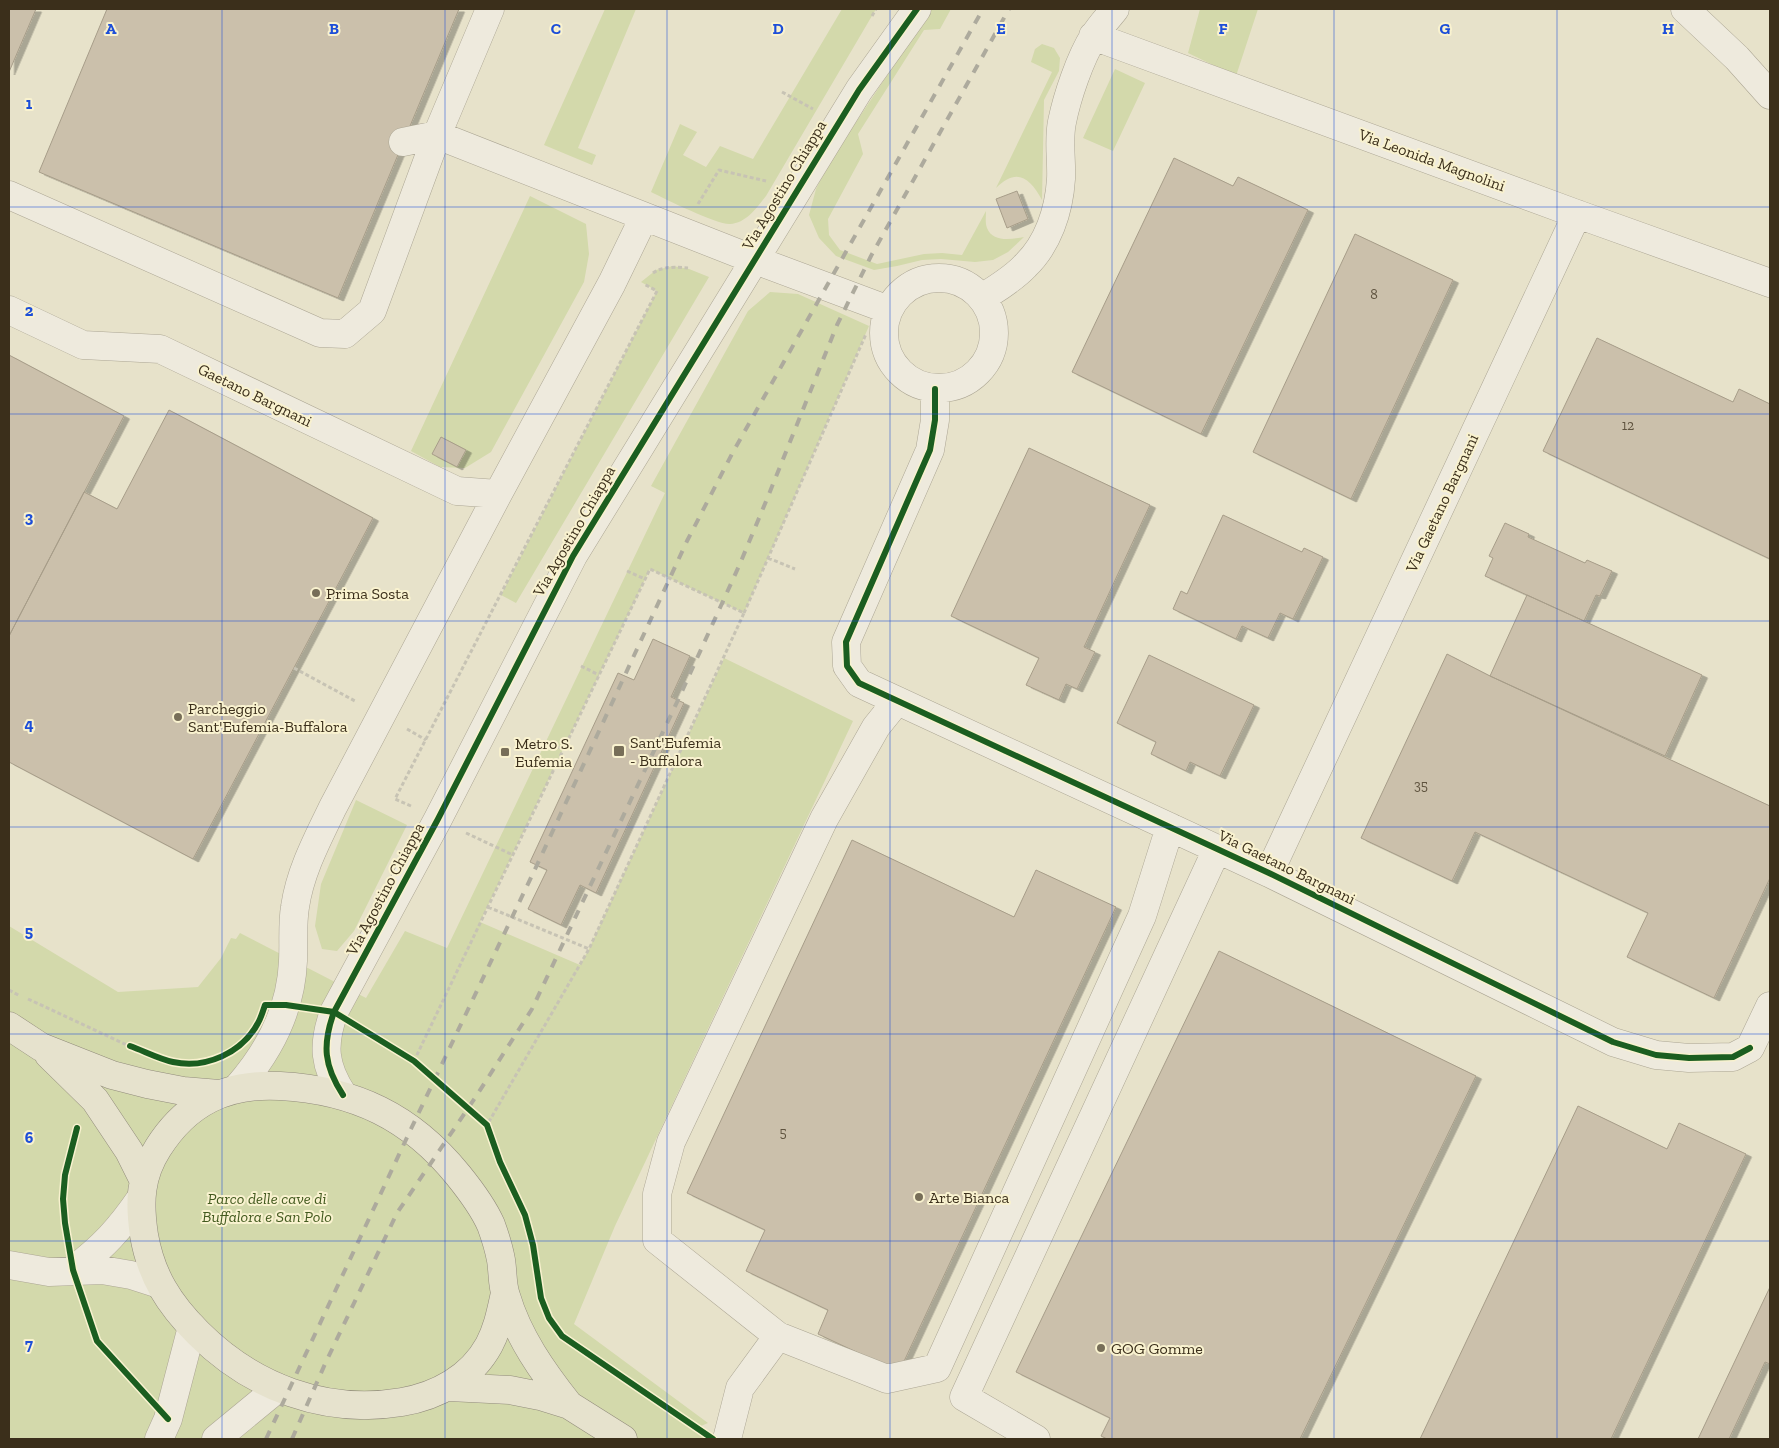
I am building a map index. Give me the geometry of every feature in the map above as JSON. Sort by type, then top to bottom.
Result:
[{"type":"main road","points":[[9,1026],[41,1047],[95,1100],[113,1125],[130,1151],[142,1188],[142,1222],[147,1252],[159,1284],[172,1304],[192,1327],[216,1351],[246,1372],[278,1388],[314,1400],[351,1405],[389,1404],[420,1399],[449,1387],[471,1369],[488,1347],[500,1321],[505,1293]]},
{"type":"main road","points":[[41,1047],[112,1075],[174,1089],[228,1091],[268,1086],[296,1087],[343,1095],[374,1107],[403,1124],[430,1144],[474,1195],[491,1226],[501,1258],[505,1293],[516,1322],[532,1352],[569,1405]]},
{"type":"main road","points":[[142,1188],[155,1154],[170,1129],[193,1109],[228,1091]]},
{"type":"main road","points":[[449,1387],[510,1390],[540,1396],[569,1405],[623,1439]]},
{"type":"street","points":[[9,195],[320,333],[345,334],[372,311],[437,135],[490,9]]},
{"type":"street","name":"Via Agostino Chiappa","points":[[343,1095],[334,1080],[328,1064],[326,1046],[328,1029],[334,1012],[438,819],[572,556],[859,90],[917,9]]},
{"type":"street","points":[[982,298],[1026,266],[1039,250],[1051,227],[1059,200],[1061,123],[1081,62],[1093,36],[1115,9]]},
{"type":"street","points":[[1685,9],[1737,58],[1770,95]]},
{"type":"street","name":"Via Leonida Magnolini","points":[[1093,36],[1770,283]]},
{"type":"street","points":[[403,142],[437,135],[754,260],[879,318],[884,327],[884,345],[892,362],[903,376],[918,385],[936,389],[953,387],[970,380],[983,368],[992,352],[995,333],[991,314],[982,298],[968,286],[951,279],[932,278],[914,284],[899,295],[879,318]]},
{"type":"street","name":"Via Gaetano Bargnani","points":[[1269,873],[1577,214]]},
{"type":"street","points":[[228,1091],[253,1070],[267,1050],[278,1028],[286,1005],[293,961],[295,907],[302,876],[314,846],[498,494],[612,283],[644,217]]},
{"type":"street","name":"Gaetano Bargnani","points":[[9,310],[83,345],[160,349],[457,491],[498,494]]},
{"type":"street","name":"Via Gaetano Bargnani","points":[[936,389],[936,420],[930,450],[846,642],[847,666],[859,683],[1269,873],[1613,1042],[1656,1055],[1689,1058],[1733,1057],[1750,1048],[1770,1006]]},
{"type":"street","points":[[897,701],[876,728],[824,819],[671,1142],[657,1194],[658,1240],[778,1336],[887,1379],[937,1368],[1142,916],[1170,827]]},
{"type":"street","points":[[1036,1439],[964,1397],[1217,849]]},
{"type":"street","points":[[73,1270],[99,1250],[122,1226],[142,1188]]},
{"type":"street","points":[[9,1265],[49,1272],[102,1270],[131,1275],[159,1284]]},
{"type":"street","points":[[163,1429],[192,1327]]},
{"type":"street","points":[[726,1439],[740,1388],[778,1336]]},
{"type":"street","points":[[216,1439],[278,1388]]},
{"type":"path","points":[[871,17],[876,9]]},
{"type":"path","points":[[782,92],[816,111]]},
{"type":"path","points":[[694,211],[719,170],[773,183]]},
{"type":"path","points":[[513,855],[395,798],[657,291],[641,282],[656,270],[673,266],[689,269]]},
{"type":"path","points":[[487,1125],[589,949],[879,318]]},
{"type":"path","points":[[768,558],[795,568]]},
{"type":"path","points":[[414,1061],[650,569],[744,613]]},
{"type":"path","points":[[627,571],[645,579]]},
{"type":"path","points":[[581,666],[599,675]]},
{"type":"path","points":[[545,742],[563,749]]},
{"type":"path","points":[[488,907],[589,949]]},
{"type":"path","points":[[9,990],[130,1046]]},
{"type":"path","points":[[406,1056],[421,1067]]},
{"type":"path","points":[[480,1119],[487,1125],[490,1134]]},
{"type":"green space","points":[[605,9],[636,9],[578,148],[596,155],[592,165],[544,145]]},
{"type":"green space","points":[[842,9],[876,9],[766,196],[751,214],[736,223],[724,223],[691,211],[651,192],[680,124],[697,132],[683,155],[706,167],[720,146],[753,159]]},
{"type":"green space","points":[[931,9],[951,9],[940,29],[924,30],[858,134],[863,154],[828,219],[829,235],[840,250],[877,264],[924,254],[962,255],[986,211],[986,226],[994,236],[1003,239],[1024,237],[1008,252],[993,260],[975,262],[941,259],[922,260],[874,270],[836,256],[819,238],[809,215],[816,189],[829,163]]},
{"type":"green space","points":[[1200,9],[1258,9],[1236,76],[1188,53]]},
{"type":"green space","points":[[1042,44],[1054,48],[1060,58],[1059,71],[1044,100],[1042,200],[1033,186],[1022,178],[1010,178],[996,188],[1052,72],[1031,62],[1035,49]]},
{"type":"green space","points":[[1115,69],[1145,83],[1113,151],[1083,138]]},
{"type":"green space","points":[[530,196],[586,224],[589,254],[584,282],[491,452],[465,468],[440,467],[411,451]]},
{"type":"green space","points":[[673,266],[689,269],[709,277],[516,603],[501,595],[657,291],[641,282],[656,270]]},
{"type":"green space","name":"Parco delle cave di Buffalora e San Polo","points":[[770,292],[798,294],[869,326],[744,613],[650,569],[480,922],[580,965],[724,658],[853,721],[615,1226],[574,1324],[708,1423],[701,1426],[719,1439],[9,1439],[9,926],[118,992],[198,987],[221,958],[231,938],[236,939],[240,933],[366,998],[405,931],[447,948],[665,493],[651,486],[748,311]]},
{"type":"green space","points":[[356,800],[407,825],[354,931],[337,951],[322,949],[315,926],[321,884]]},
{"type":"building","points":[[9,9],[36,9],[9,72]]},
{"type":"building","points":[[107,9],[459,9],[338,298],[39,172]]},
{"type":"building","points":[[1174,158],[1233,186],[1238,177],[1308,210],[1201,434],[1072,372]]},
{"type":"building","points":[[1017,191],[1028,219],[1007,228],[996,199]]},
{"type":"building","points":[[1355,234],[1453,280],[1351,499],[1253,452]]},
{"type":"building","points":[[1597,338],[1733,402],[1739,389],[1770,404],[1770,559],[1543,451]]},
{"type":"building","points":[[9,355],[124,416],[9,636]]},
{"type":"building","points":[[169,410],[373,518],[193,859],[9,762],[9,636],[84,492],[117,509]]},
{"type":"building","points":[[441,437],[466,450],[457,467],[432,454]]},
{"type":"building","points":[[1029,448],[1150,505],[1084,647],[1095,652],[1077,689],[1066,684],[1059,700],[1026,685],[1039,658],[951,616]]},
{"type":"building","points":[[1223,515],[1302,552],[1304,548],[1323,557],[1293,619],[1280,613],[1268,638],[1242,626],[1236,639],[1173,609],[1181,591],[1187,594]]},
{"type":"building","points":[[1505,523],[1529,534],[1528,537],[1585,563],[1587,560],[1612,571],[1600,596],[1596,595],[1584,621],[1485,576],[1493,558],[1489,556]]},
{"type":"building","points":[[1527,595],[1702,675],[1665,756],[1490,676]]},
{"type":"building","points":[[653,639],[690,656],[671,697],[684,703],[596,893],[580,885],[561,925],[528,909],[547,870],[530,862],[618,673],[634,680]]},
{"type":"building","points":[[1447,654],[1490,676],[1770,806],[1770,878],[1714,998],[1627,957],[1648,913],[1475,832],[1452,881],[1361,838]]},
{"type":"building","points":[[1149,655],[1254,705],[1220,776],[1190,762],[1186,771],[1151,754],[1156,742],[1117,723]]},
{"type":"building","points":[[852,840],[1014,917],[1036,870],[1116,907],[899,1372],[818,1334],[828,1310],[746,1271],[765,1230],[687,1193]]},
{"type":"building","points":[[1219,951],[1476,1076],[1300,1439],[1107,1439],[1101,1436],[1110,1418],[1016,1372]]},
{"type":"building","points":[[1578,1106],[1667,1149],[1679,1123],[1746,1154],[1611,1439],[1420,1439]]},
{"type":"building","points":[[1770,1287],[1770,1364],[1765,1362],[1729,1439],[1698,1439]]},
{"type":"railway","points":[[266,1439],[537,865],[687,541],[733,452],[983,9]]},
{"type":"railway","points":[[292,1439],[325,1364],[397,1213],[475,1098],[532,1009],[739,566],[837,325],[871,256],[1009,9]]},
{"type":"cycle path","points":[[343,1095],[332,1074],[327,1055],[328,1035],[334,1012],[438,819],[573,556],[859,90],[917,9]]},
{"type":"cycle path","points":[[935,389],[935,420],[930,450],[846,642],[847,666],[859,683],[1269,873],[1613,1042],[1656,1055],[1689,1058],[1733,1057],[1750,1048]]},
{"type":"cycle path","points":[[130,1046],[173,1062],[185,1064],[210,1061],[243,1043],[258,1023],[265,1005],[286,1005],[334,1012],[414,1061],[487,1125],[500,1162],[525,1215],[533,1245],[541,1298],[549,1318],[562,1336],[713,1439]]},
{"type":"cycle path","points":[[77,1128],[65,1175],[63,1199],[73,1270],[97,1341],[168,1419]]},
{"type":"place","name":"Prima Sosta","points":[[316,593]]},
{"type":"place","name":"Parcheggio Sant'Eufemia-Buffalora","points":[[178,717]]},
{"type":"place","name":"Sant'Eufemia - Buffalora","points":[[619,751]]},
{"type":"place","name":"Metro S. Eufemia","points":[[505,752]]},
{"type":"place","name":"Arte Bianca","points":[[919,1197]]},
{"type":"place","name":"GOG Gomme","points":[[1101,1348]]}]
